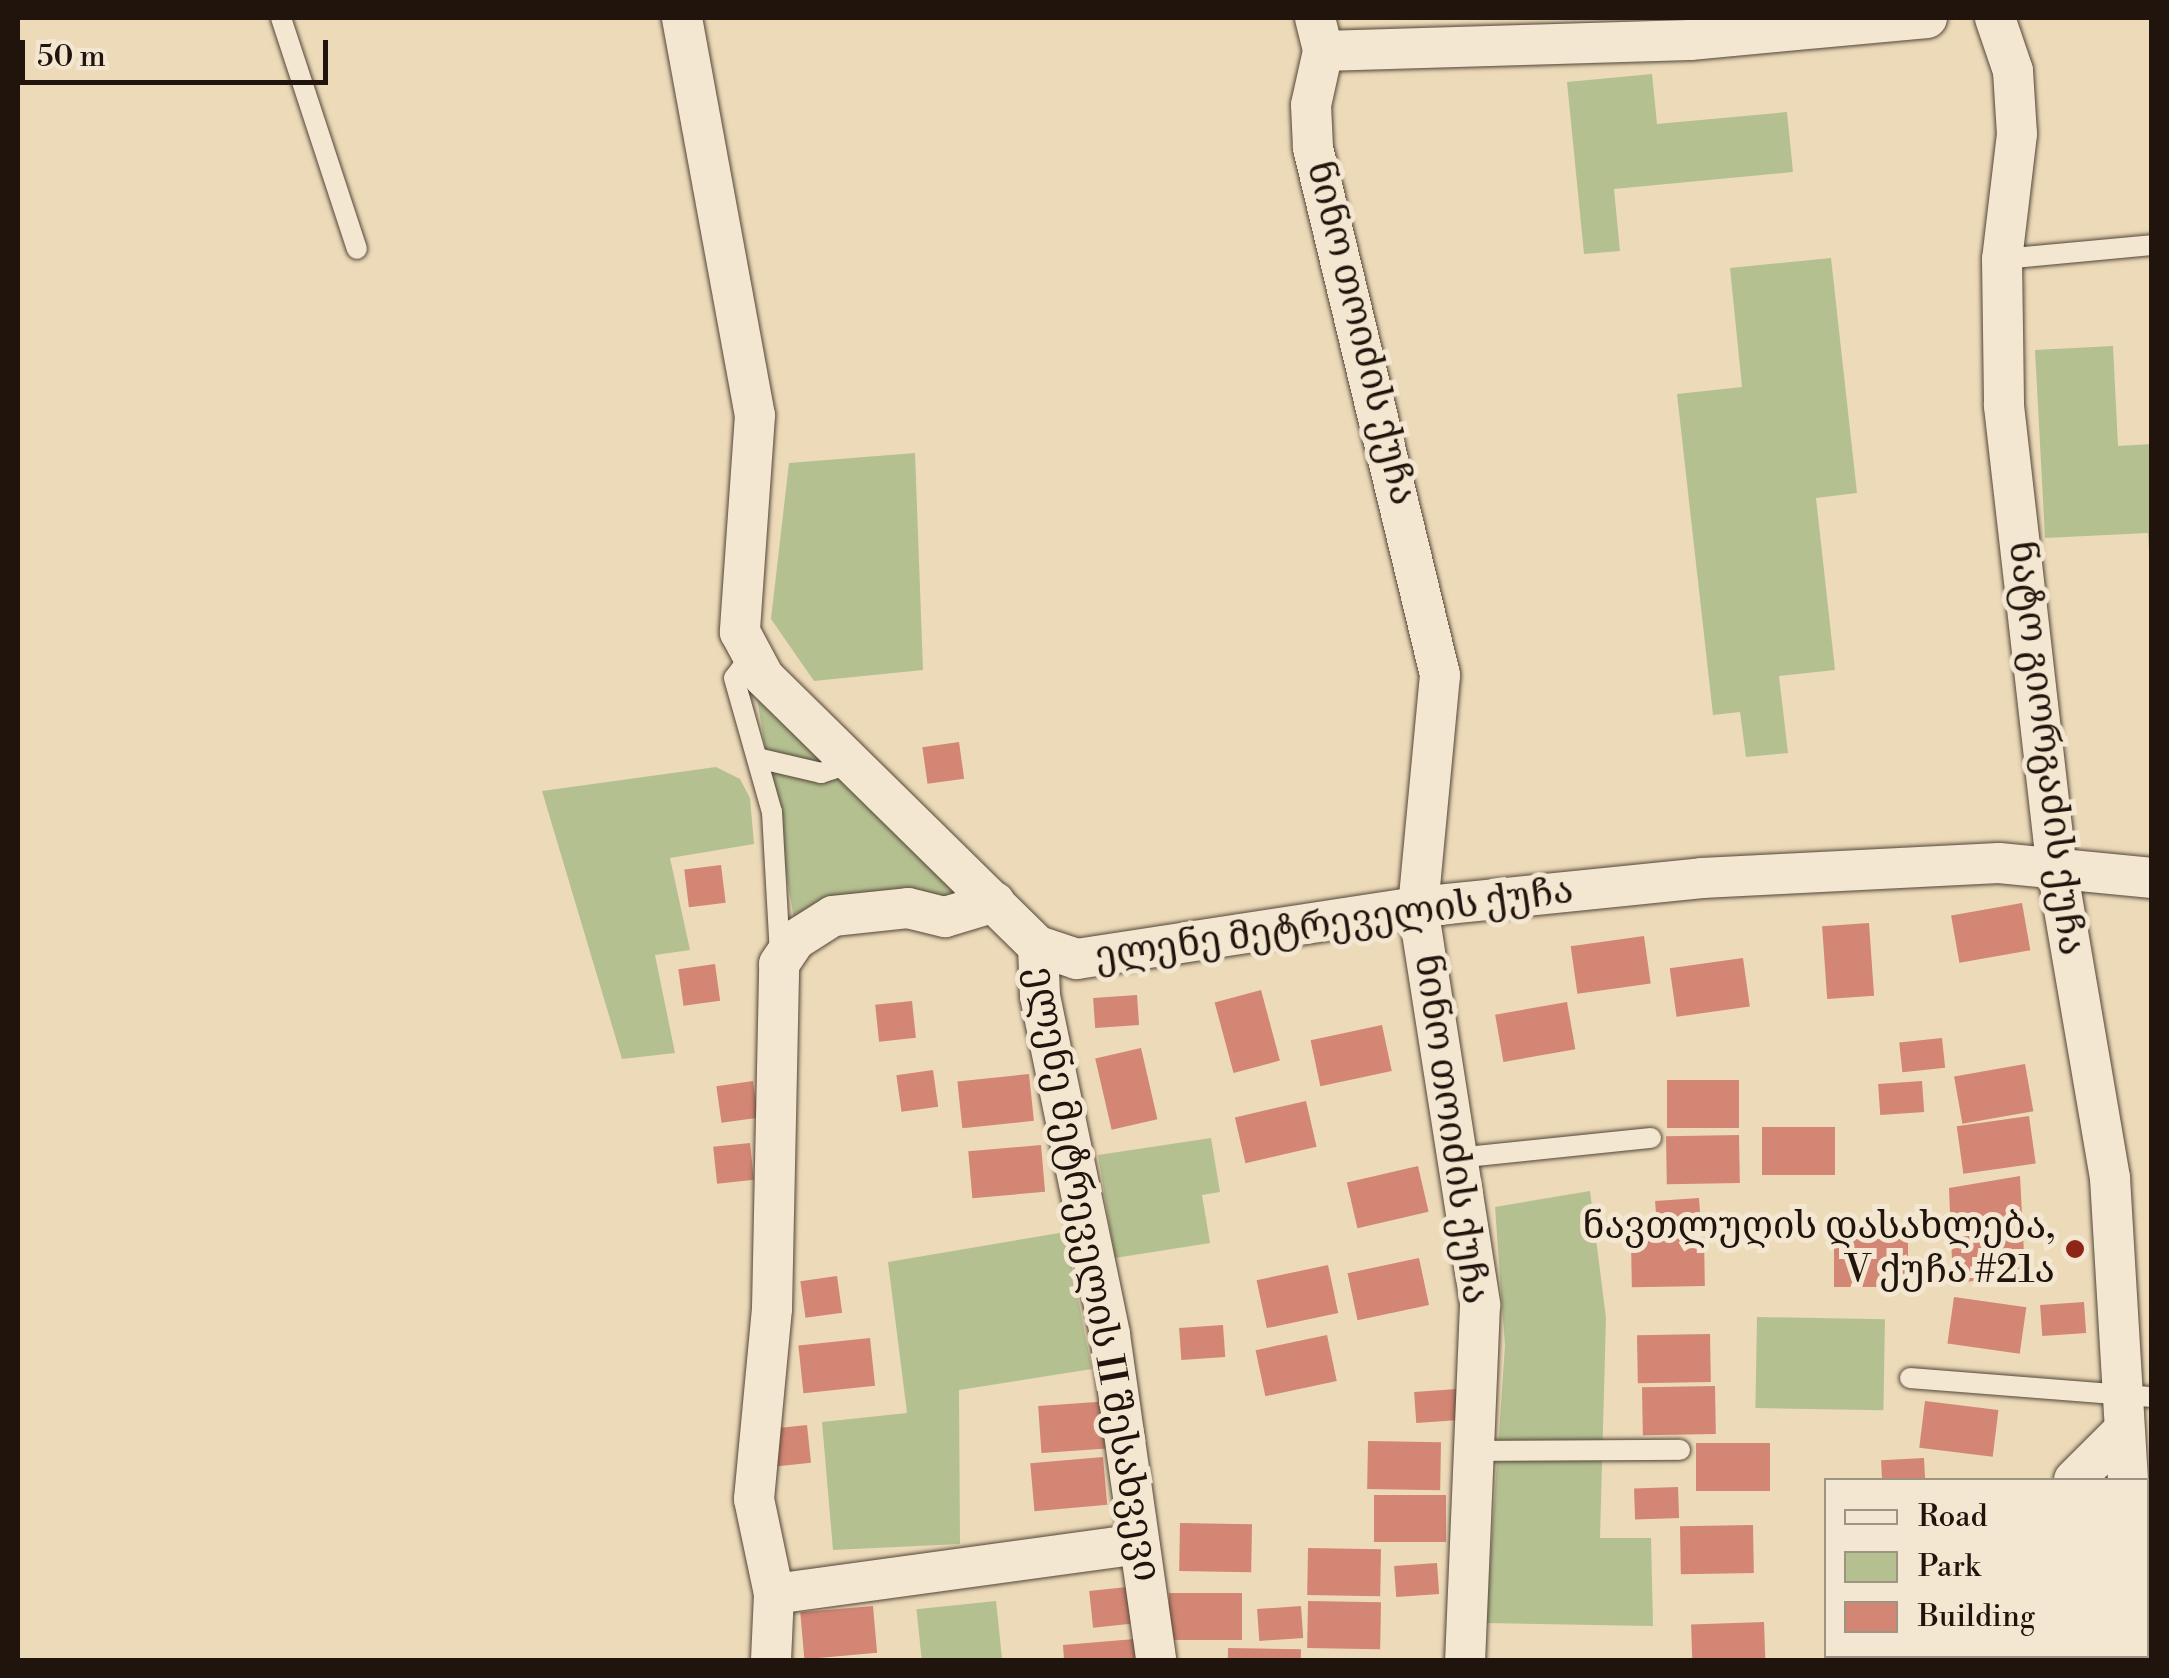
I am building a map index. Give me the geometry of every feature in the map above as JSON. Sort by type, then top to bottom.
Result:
[{"type":"street","points":[[682,18],[755,415],[740,605],[750,657]]},
{"type":"street","points":[[1319,34],[1690,40],[1927,18]]},
{"type":"street","name":"ნატო გიორგაძის ქუჩა","points":[[1995,18],[2013,71],[2017,134],[2002,259],[2004,406],[2057,868],[2110,1178],[2133,1408],[2128,1478]]},
{"type":"street","name":"ნინო თოიძის ქუჩა","points":[[1319,34],[1310,105],[1313,148],[1440,675],[1418,906],[1480,1305],[1465,1660]]},
{"type":"street","name":"ელენე მეტრეველის ქუჩა","points":[[750,657],[849,764],[1038,946],[1078,959],[1418,906],[1702,878],[2057,868],[2152,878]]},
{"type":"street","points":[[772,1660],[774,1594],[754,1499],[772,1309],[780,964],[795,940],[833,916],[908,908],[944,917],[995,902]]},
{"type":"street","name":"ელენე მეტრეველის II შესახვევი","points":[[1038,946],[1035,968],[1110,1334],[1156,1660]]},
{"type":"street","points":[[2076,1478],[2133,1408]]},
{"type":"street","points":[[774,1594],[1139,1544]]},
{"type":"lane","points":[[280,18],[357,249]]},
{"type":"lane","points":[[2002,259],[2152,246]]},
{"type":"lane","points":[[750,657],[734,678],[772,812],[780,964]]},
{"type":"lane","points":[[757,758],[822,773],[849,764]]},
{"type":"lane","points":[[1457,1158],[1651,1138]]},
{"type":"lane","points":[[1910,1378],[2133,1408]]},
{"type":"lane","points":[[1474,1451],[1680,1450]]},
{"type":"green space","points":[[1652,74],[1657,124],[1787,112],[1793,172],[1614,189],[1620,251],[1584,254],[1567,82]]},
{"type":"green space","points":[[1831,258],[1857,493],[1816,498],[1835,670],[1779,676],[1788,753],[1746,757],[1740,712],[1713,715],[1677,394],[1742,387],[1730,268]]},
{"type":"green space","points":[[2113,346],[2118,446],[2151,444],[2151,586],[2148,533],[2045,538],[2035,350]]},
{"type":"green space","points":[[915,453],[923,670],[814,681],[771,619],[789,463]]},
{"type":"green space","points":[[756,693],[960,888],[957,902],[882,891],[827,897],[794,919]]},
{"type":"green space","points":[[716,767],[740,779],[750,798],[754,844],[670,858],[690,950],[655,955],[675,1053],[622,1059],[542,791]]},
{"type":"green space","points":[[1211,1138],[1220,1192],[1202,1195],[1210,1243],[1115,1258],[1098,1155]]},
{"type":"green space","points":[[1590,1191],[1606,1318],[1600,1538],[1651,1538],[1653,1626],[1486,1623],[1505,1346],[1495,1207]]},
{"type":"green space","points":[[1065,1232],[1092,1369],[959,1390],[960,1544],[833,1550],[822,1422],[907,1413],[888,1262]]},
{"type":"green space","points":[[1757,1317],[1885,1319],[1883,1410],[1755,1408]]},
{"type":"green space","points":[[996,1601],[1002,1660],[922,1660],[916,1609]]},
{"type":"building","points":[[959,742],[964,779],[928,784],[922,747]]},
{"type":"building","points":[[721,865],[726,903],[689,907],[684,870]]},
{"type":"building","points":[[2022,903],[2030,950],[1959,963],[1951,916]]},
{"type":"building","points":[[1869,923],[1874,996],[1827,999],[1822,926]]},
{"type":"building","points":[[1644,936],[1651,984],[1577,994],[1571,946]]},
{"type":"building","points":[[1743,958],[1750,1007],[1677,1017],[1670,968]]},
{"type":"building","points":[[715,964],[720,1001],[684,1006],[678,969]]},
{"type":"building","points":[[1261,990],[1280,1061],[1234,1073],[1215,1002]]},
{"type":"building","points":[[1137,995],[1139,1025],[1095,1028],[1093,998]]},
{"type":"building","points":[[912,1001],[916,1038],[879,1042],[875,1005]]},
{"type":"building","points":[[1567,1002],[1575,1049],[1503,1062],[1495,1015]]},
{"type":"building","points":[[1382,1025],[1392,1071],[1320,1086],[1311,1040]]},
{"type":"building","points":[[1942,1038],[1945,1068],[1902,1072],[1899,1042]]},
{"type":"building","points":[[1141,1048],[1157,1119],[1112,1130],[1095,1059]]},
{"type":"building","points":[[2025,1064],[2033,1111],[1962,1124],[1954,1077]]},
{"type":"building","points":[[933,1070],[938,1107],[902,1112],[896,1075]]},
{"type":"building","points":[[1029,1074],[1034,1121],[962,1128],[957,1082]]},
{"type":"building","points":[[1667,1080],[1739,1080],[1739,1128],[1667,1128]]},
{"type":"building","points":[[753,1081],[758,1118],[722,1123],[716,1086]]},
{"type":"building","points":[[1922,1081],[1924,1112],[1880,1115],[1878,1084]]},
{"type":"building","points":[[1306,1101],[1317,1147],[1245,1163],[1235,1117]]},
{"type":"building","points":[[2029,1116],[2036,1164],[1963,1174],[1957,1126]]},
{"type":"building","points":[[1762,1127],[1835,1127],[1835,1175],[1762,1175]]},
{"type":"building","points":[[1739,1135],[1740,1183],[1667,1184],[1666,1136]]},
{"type":"building","points":[[750,1143],[754,1180],[717,1184],[713,1147]]},
{"type":"building","points":[[1041,1145],[1045,1192],[972,1198],[968,1151]]},
{"type":"building","points":[[1418,1166],[1429,1212],[1357,1228],[1347,1182]]},
{"type":"building","points":[[2020,1176],[2025,1273],[1953,1284],[1949,1188]]},
{"type":"building","points":[[1699,1198],[1701,1230],[1657,1233],[1655,1201]]},
{"type":"building","points":[[1704,1238],[1705,1286],[1632,1287],[1631,1239]]},
{"type":"building","points":[[1834,1239],[1908,1239],[1908,1287],[1834,1287]]},
{"type":"building","points":[[1419,1258],[1429,1305],[1358,1320],[1348,1273]]},
{"type":"building","points":[[1328,1265],[1338,1313],[1267,1328],[1257,1280]]},
{"type":"building","points":[[837,1276],[842,1313],[806,1318],[800,1281]]},
{"type":"building","points":[[1954,1297],[2026,1307],[2020,1354],[1947,1344]]},
{"type":"building","points":[[2084,1302],[2086,1333],[2042,1336],[2040,1305]]},
{"type":"building","points":[[1223,1325],[1225,1357],[1181,1360],[1179,1328]]},
{"type":"building","points":[[1710,1334],[1711,1382],[1638,1383],[1637,1335]]},
{"type":"building","points":[[1327,1335],[1337,1381],[1265,1396],[1256,1350]]},
{"type":"building","points":[[870,1338],[875,1386],[803,1393],[798,1346]]},
{"type":"building","points":[[1715,1386],[1716,1434],[1643,1435],[1642,1387]]},
{"type":"building","points":[[1457,1389],[1459,1420],[1416,1423],[1414,1392]]},
{"type":"building","points":[[1111,1401],[1114,1448],[1041,1453],[1038,1406]]},
{"type":"building","points":[[1925,1401],[1998,1410],[1993,1457],[1919,1448]]},
{"type":"building","points":[[807,1425],[811,1463],[773,1467],[769,1429]]},
{"type":"building","points":[[1368,1441],[1441,1442],[1440,1490],[1367,1489]]},
{"type":"building","points":[[1696,1443],[1770,1443],[1770,1491],[1696,1491]]},
{"type":"building","points":[[1103,1457],[1107,1505],[1034,1511],[1030,1463]]},
{"type":"building","points":[[1924,1458],[1925,1478],[1882,1478],[1881,1460]]},
{"type":"building","points":[[1678,1487],[1679,1518],[1635,1520],[1634,1489]]},
{"type":"building","points":[[1374,1495],[1446,1495],[1446,1542],[1374,1542]]},
{"type":"building","points":[[1180,1523],[1252,1524],[1251,1572],[1179,1571]]},
{"type":"building","points":[[1753,1525],[1754,1573],[1681,1574],[1680,1526]]},
{"type":"building","points":[[1308,1548],[1381,1549],[1380,1596],[1307,1595]]},
{"type":"building","points":[[1437,1563],[1439,1594],[1396,1597],[1394,1566]]},
{"type":"building","points":[[1127,1587],[1131,1624],[1093,1628],[1089,1591]]},
{"type":"building","points":[[1169,1593],[1242,1593],[1242,1640],[1169,1640]]},
{"type":"building","points":[[1308,1601],[1381,1602],[1380,1649],[1307,1648]]},
{"type":"building","points":[[873,1606],[877,1653],[804,1659],[800,1612]]},
{"type":"building","points":[[1301,1606],[1303,1638],[1259,1641],[1257,1609]]},
{"type":"building","points":[[1764,1622],[1765,1660],[1692,1660],[1691,1625]]},
{"type":"building","points":[[1135,1639],[1137,1660],[1064,1660],[1063,1645]]},
{"type":"building","points":[[1228,1648],[1301,1649],[1301,1660],[1228,1660]]},
{"type":"place","name":"ნავთლუღის დასახლება, V ქუჩა #21ა","points":[[2075,1249]]}]
